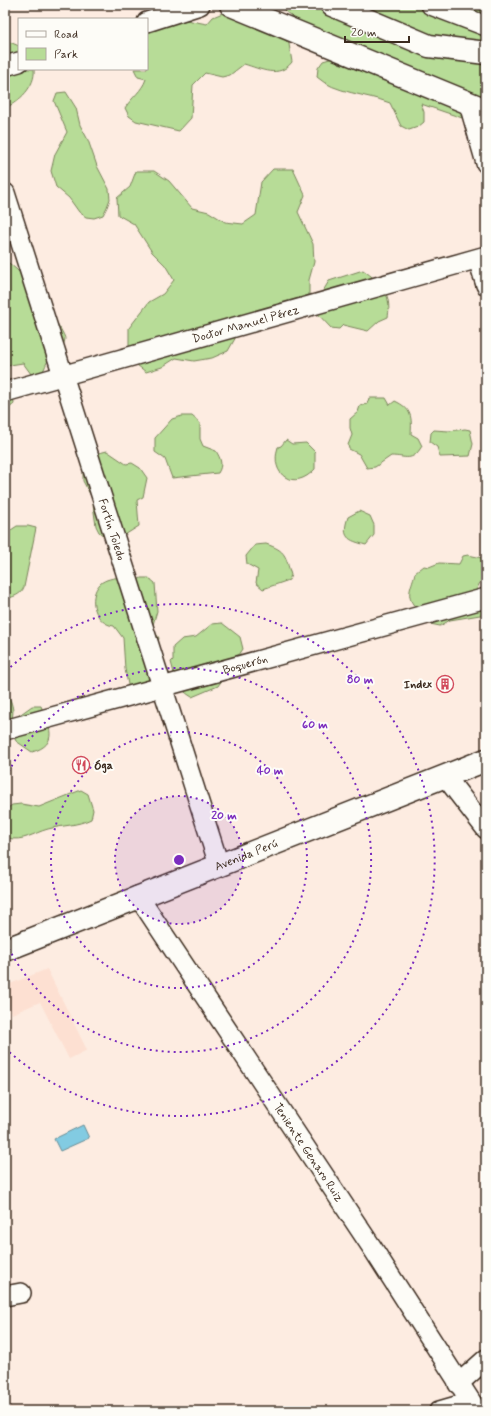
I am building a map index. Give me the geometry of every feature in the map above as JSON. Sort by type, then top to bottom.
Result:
[{"type":"main road","points":[[231,5],[477,107]]},
{"type":"main road","points":[[332,5],[429,46],[486,53]]},
{"type":"main road","name":"Avenida Perú","points":[[5,950],[138,896],[486,760]]},
{"type":"street","points":[[148,22],[200,5]]},
{"type":"street","points":[[431,5],[486,26]]},
{"type":"street","points":[[5,66],[18,62]]},
{"type":"street","points":[[477,107],[486,163]]},
{"type":"street","name":"Fortín Toledo","points":[[5,194],[219,865]]},
{"type":"street","points":[[482,257],[486,285]]},
{"type":"street","name":"Doctor Manuel Pérez","points":[[5,392],[482,257]]},
{"type":"street","name":"Boquerón","points":[[5,730],[486,598]]},
{"type":"street","points":[[445,776],[486,829]]},
{"type":"street","name":"Teniente Genaro Ruiz","points":[[138,896],[369,1244],[458,1384],[474,1406]]},
{"type":"street","points":[[458,1384],[486,1359]]},
{"type":"street","points":[[439,1411],[474,1406]]},
{"type":"shaded area","points":[[47,969],[87,1050],[69,1059],[40,1002],[12,1014],[5,995],[5,986]]},
{"type":"green space","points":[[278,5],[486,5],[486,116],[474,122],[421,104],[424,112],[424,122],[418,127],[409,130],[401,126],[390,103],[332,87],[317,77],[318,68],[323,61],[333,58],[338,63],[350,66]]},
{"type":"green space","points":[[230,10],[271,25],[289,44],[292,62],[287,67],[276,71],[263,70],[244,64],[230,75],[222,77],[205,73],[193,85],[191,118],[179,131],[136,121],[129,116],[125,108],[142,87],[146,79],[138,77],[134,70],[148,70],[148,27],[181,19],[207,24],[213,17]]},
{"type":"green space","points":[[5,40],[18,46],[18,70],[34,70],[34,75],[26,93],[16,102],[5,108]]},
{"type":"green space","points":[[66,92],[76,108],[80,125],[88,140],[97,166],[109,189],[110,199],[103,215],[94,218],[86,217],[79,212],[69,198],[56,187],[51,171],[55,154],[67,132],[54,101],[57,93]]},
{"type":"green space","points":[[273,169],[293,169],[305,195],[298,212],[313,244],[314,262],[309,280],[309,299],[306,316],[281,321],[271,317],[259,309],[246,319],[228,351],[212,358],[194,361],[176,358],[162,367],[146,372],[133,362],[129,345],[129,328],[149,302],[163,294],[174,280],[165,265],[152,252],[134,224],[118,215],[117,198],[130,187],[136,171],[154,171],[169,181],[192,208],[209,212],[225,222],[243,224],[256,215],[261,182]]},
{"type":"green space","points":[[5,259],[31,286],[60,327],[65,339],[61,347],[50,358],[42,373],[39,375],[36,376],[31,374],[23,363],[10,365],[7,368],[6,381],[13,396],[14,404],[8,409],[5,409]]},
{"type":"green space","points":[[363,270],[375,279],[384,289],[388,301],[388,317],[379,321],[368,331],[343,325],[339,329],[331,328],[315,311],[318,294],[323,291],[329,281]]},
{"type":"green space","points":[[369,398],[386,398],[390,405],[395,401],[408,410],[411,418],[411,434],[418,438],[422,446],[415,455],[412,457],[391,456],[375,467],[367,468],[359,454],[349,449],[348,445],[352,435],[350,419],[358,412],[360,406],[367,404]]},
{"type":"green space","points":[[182,416],[192,416],[200,423],[200,439],[203,446],[216,451],[220,459],[221,465],[218,473],[172,478],[165,459],[155,452],[155,438],[172,419]]},
{"type":"green space","points":[[465,429],[470,430],[473,444],[470,456],[440,457],[437,447],[430,442],[431,433],[434,430],[449,431]]},
{"type":"green space","points":[[286,440],[292,444],[306,443],[315,452],[315,469],[307,476],[292,480],[285,477],[280,472],[276,457],[278,447],[281,446]]},
{"type":"green space","points":[[107,451],[126,464],[132,463],[140,468],[147,478],[143,497],[137,500],[139,526],[112,543],[99,532],[96,526],[92,498],[83,481],[83,473],[86,468],[99,453]]},
{"type":"green space","points":[[486,482],[486,501],[481,497],[481,487]]},
{"type":"green space","points":[[359,511],[370,516],[374,525],[374,535],[366,545],[348,537],[345,530],[348,517]]},
{"type":"green space","points":[[17,526],[36,528],[23,590],[19,594],[5,599],[5,534]]},
{"type":"green space","points":[[266,544],[282,552],[288,563],[291,575],[289,580],[263,589],[256,583],[258,570],[247,564],[246,556],[255,545]]},
{"type":"green space","points":[[468,555],[482,558],[486,569],[476,591],[486,594],[486,614],[450,620],[440,626],[430,624],[411,601],[410,588],[415,573],[424,566],[429,567],[439,563],[459,564],[463,556]]},
{"type":"green space","points":[[121,577],[136,581],[141,578],[149,578],[155,583],[157,611],[152,628],[159,638],[157,645],[169,673],[169,678],[130,695],[125,669],[123,638],[114,626],[102,621],[95,610],[94,603],[96,590],[102,582]]},
{"type":"green space","points":[[222,623],[240,637],[243,649],[218,686],[192,697],[182,690],[175,678],[171,662],[173,660],[173,647],[182,639],[196,637],[212,624]]},
{"type":"green space","points":[[5,692],[12,706],[13,715],[9,724],[5,728]]},
{"type":"green space","points":[[32,706],[41,706],[47,720],[50,734],[46,744],[41,749],[32,752],[16,741],[12,733],[18,716]]},
{"type":"green space","points":[[81,790],[88,794],[93,810],[91,819],[75,824],[48,829],[18,839],[7,838],[5,835],[5,810],[12,805],[21,804],[39,807]]},
{"type":"water","points":[[83,1125],[89,1138],[60,1151],[54,1139]]},
{"type":"place","name":"Index","points":[[445,684]]},
{"type":"place","name":"Óga","points":[[81,765]]}]
